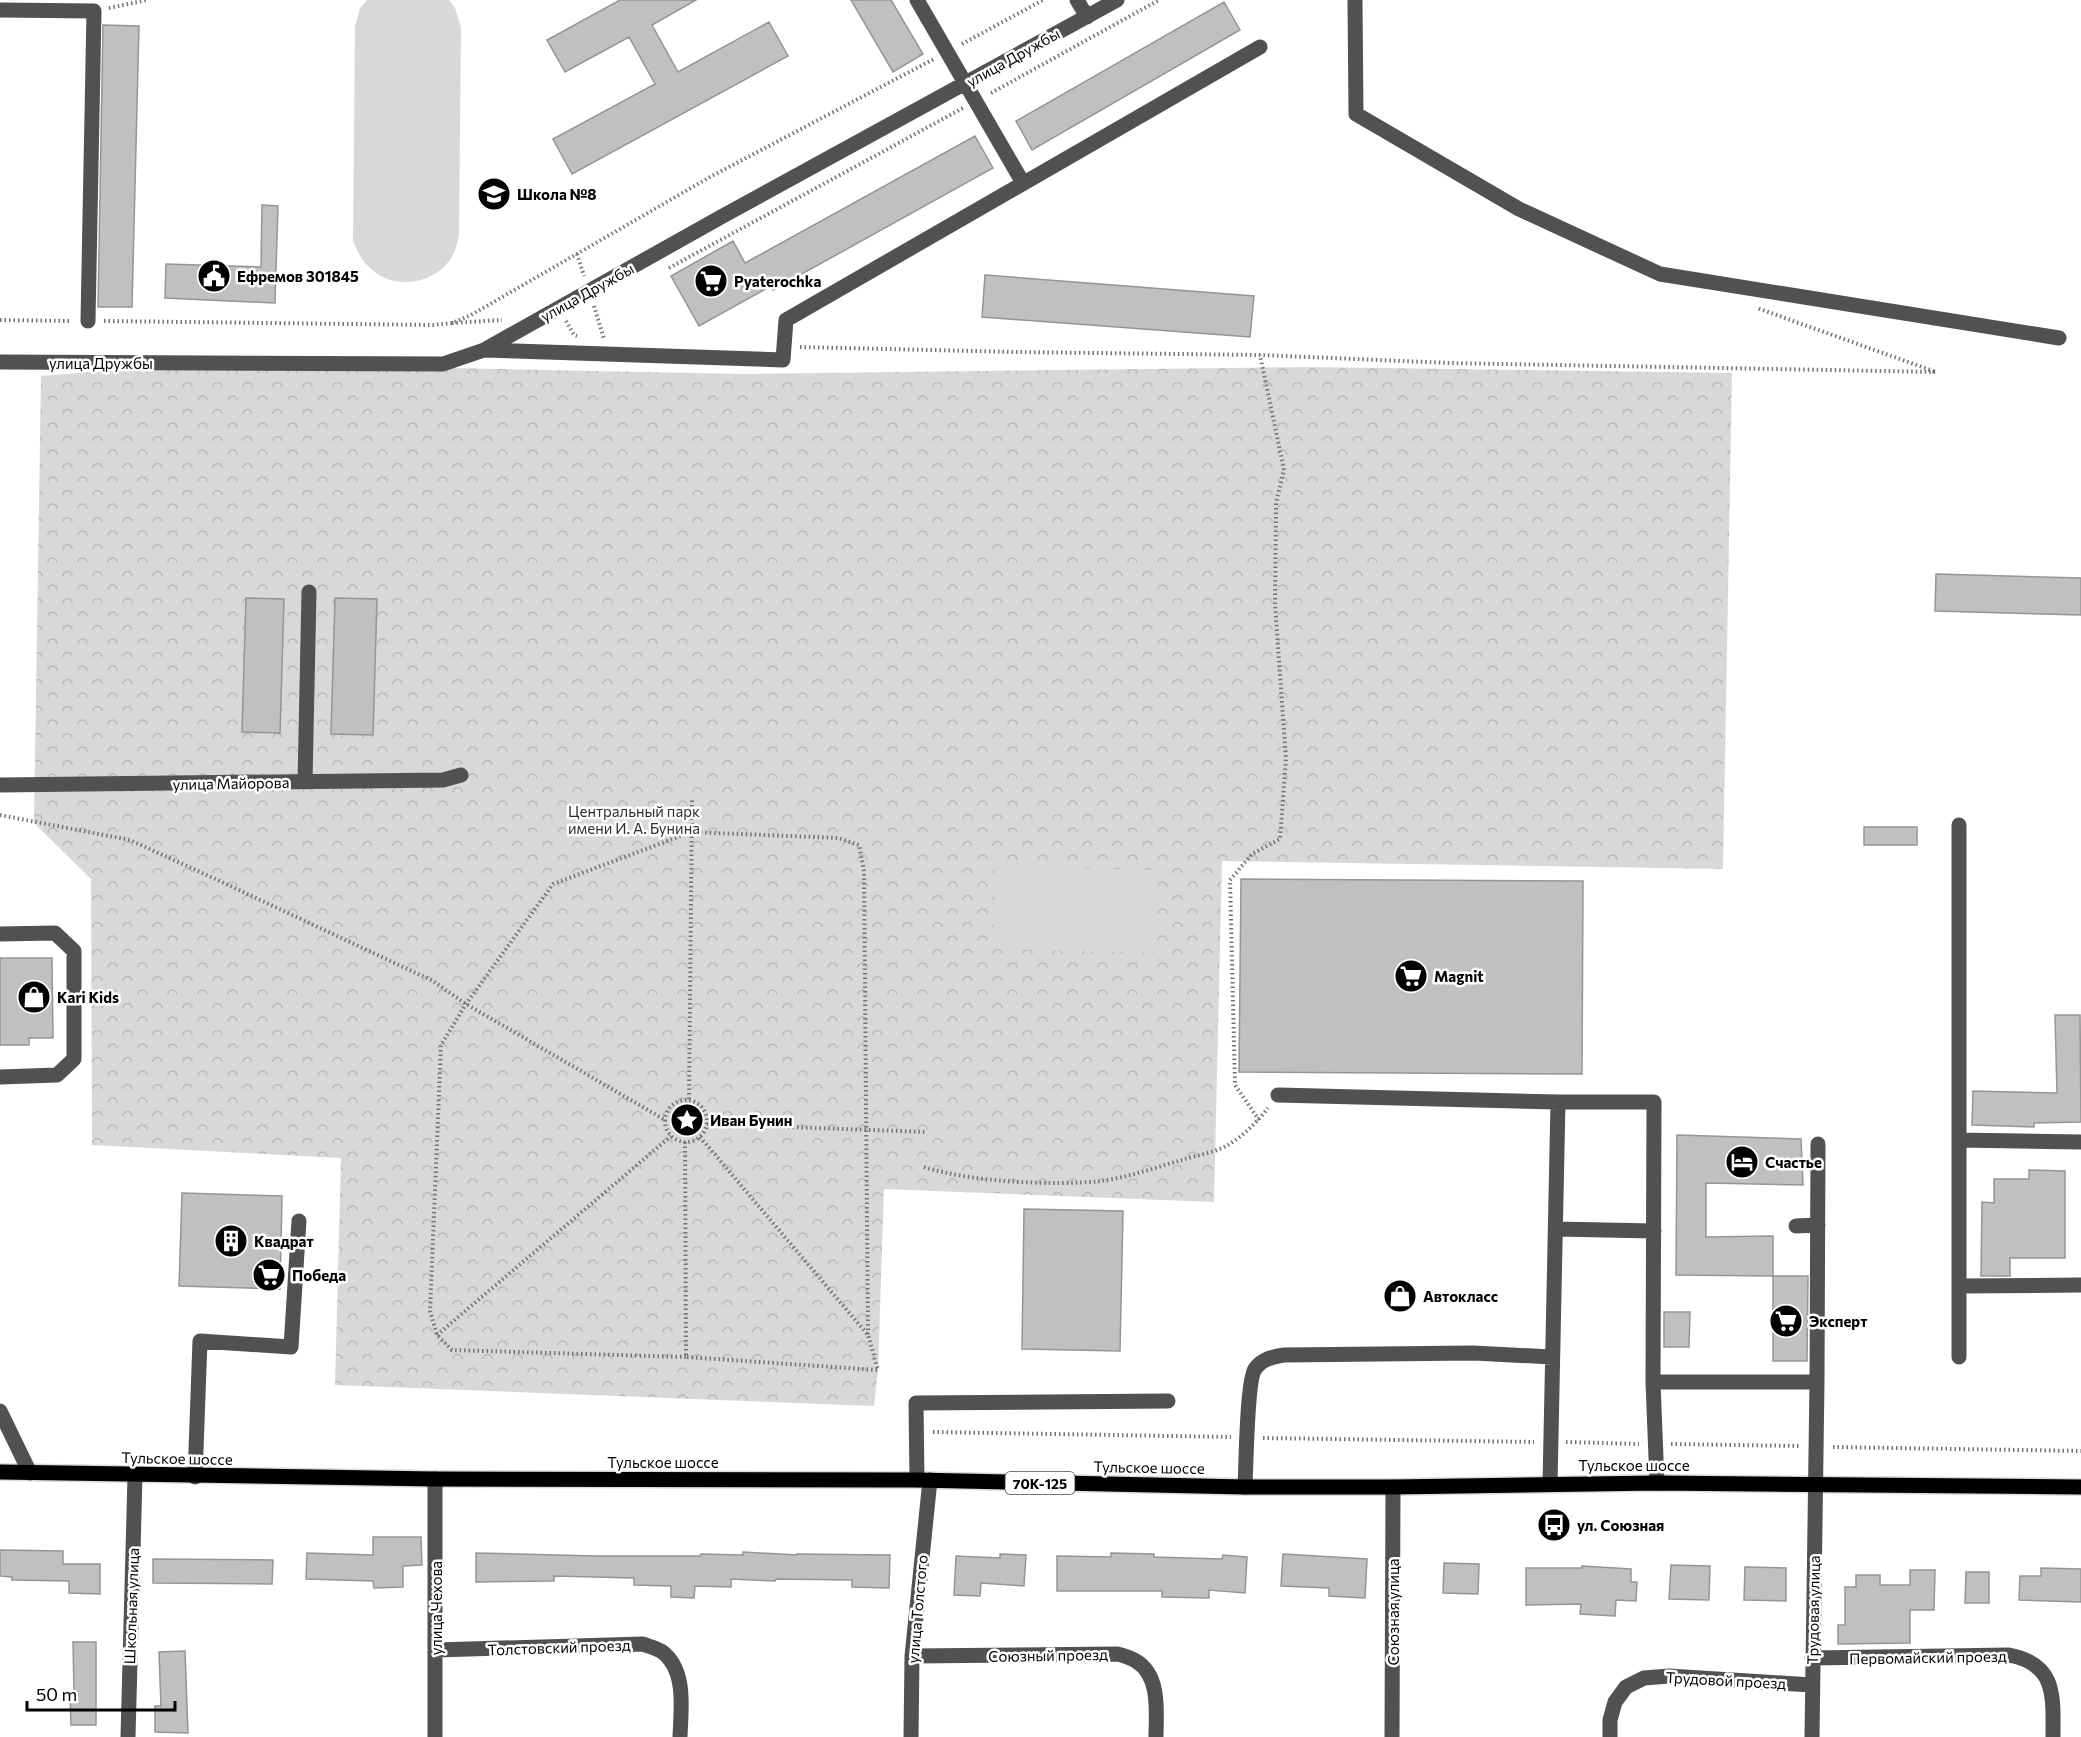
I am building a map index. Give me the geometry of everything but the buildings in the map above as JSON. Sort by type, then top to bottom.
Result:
[{"type":"main road","name":"Тульское шоссе","points":[[0,1472],[195,1477],[923,1480],[1245,1487],[1657,1483],[2081,1486]]},
{"type":"street","points":[[917,0],[1023,183]]},
{"type":"street","points":[[1077,0],[1087,17]]},
{"type":"street","name":"улица Дружбы","points":[[0,363],[443,364],[484,350],[1117,0]]},
{"type":"street","points":[[1355,0],[1356,114],[1519,209],[1660,274],[2060,338]]},
{"type":"street","points":[[0,10],[94,11],[88,321]]},
{"type":"street","points":[[484,350],[783,360],[786,320],[1260,47]]},
{"type":"street","points":[[305,782],[309,592]]},
{"type":"street","name":"улица Майорова","points":[[0,785],[444,780],[461,776]]},
{"type":"street","points":[[1959,825],[1959,1357]]},
{"type":"street","points":[[0,934],[55,933],[74,951],[74,1059],[57,1075],[0,1077]]},
{"type":"street","points":[[1278,1095],[1654,1102],[1653,1382],[1657,1483]]},
{"type":"street","points":[[1550,1484],[1558,1102]]},
{"type":"street","points":[[1960,1140],[2081,1142]]},
{"type":"street","name":"Трудовая улица","points":[[1812,1737],[1817,1447],[1818,1144]]},
{"type":"street","points":[[195,1477],[200,1341],[291,1347],[299,1221]]},
{"type":"street","points":[[1796,1226],[1818,1225]]},
{"type":"street","points":[[1556,1229],[1654,1230]]},
{"type":"street","points":[[1959,1286],[2081,1285]]},
{"type":"street","points":[[1245,1487],[1250,1390],[1254,1370],[1266,1359],[1284,1355],[1473,1353],[1552,1357]]},
{"type":"street","points":[[1653,1382],[1817,1382]]},
{"type":"street","name":"улица Толстого","points":[[911,1737],[912,1656],[923,1480],[916,1403],[1168,1401]]},
{"type":"street","points":[[0,1411],[30,1473]]},
{"type":"street","name":"Школьная улица","points":[[128,1737],[135,1476]]},
{"type":"street","name":"улица Чехова","points":[[435,1479],[435,1737]]},
{"type":"street","name":"Союзная улица","points":[[1392,1737],[1394,1487]]},
{"type":"street","name":"Толстовский проезд","points":[[436,1650],[643,1644],[660,1650],[672,1662],[679,1680],[680,1737]]},
{"type":"street","name":"Союзный проезд","points":[[912,1656],[1118,1654],[1136,1661],[1147,1671],[1156,1701],[1156,1737]]},
{"type":"street","name":"Первомайский проезд","points":[[1812,1658],[2009,1655],[2026,1658],[2043,1669],[2053,1693],[2053,1737]]},
{"type":"street","name":"Трудовой проезд","points":[[1610,1737],[1610,1720],[1615,1702],[1626,1686],[1644,1678],[1669,1676],[1812,1685]]},
{"type":"path","points":[[94,11],[147,0]]},
{"type":"path","points":[[0,320],[433,326],[452,323],[471,315],[710,177],[1043,0]]},
{"type":"path","points":[[667,269],[1159,0]]},
{"type":"path","points":[[594,308],[605,302]]},
{"type":"path","points":[[784,347],[1260,355],[1450,363],[1936,372],[1748,305]]},
{"type":"path","points":[[604,338],[615,339]]},
{"type":"path","points":[[1258,1120],[1235,1085],[1230,880],[1252,854],[1280,839],[1286,759],[1275,604],[1276,503],[1284,470],[1260,355]]},
{"type":"path","points":[[689,1099],[692,800]]},
{"type":"path","points":[[0,815],[130,840],[433,981],[466,1005],[664,1120]]},
{"type":"path","points":[[691,832],[838,838],[859,845],[864,871],[868,1335],[878,1370],[686,1357],[452,1350],[437,1335],[430,1311],[441,1045],[466,1005],[553,884],[691,832]]},
{"type":"path","points":[[924,1167],[945,1174],[999,1179],[1047,1182],[1101,1180],[1155,1168],[1227,1146],[1258,1120],[1278,1095]]},
{"type":"path","points":[[689,1099],[697,1102],[703,1108],[707,1116],[707,1124],[700,1137],[685,1142],[671,1136],[664,1120],[672,1104],[689,1099]]},
{"type":"path","points":[[707,1124],[927,1132]]},
{"type":"path","points":[[437,1335],[671,1136]]},
{"type":"path","points":[[700,1137],[868,1335]]},
{"type":"path","points":[[685,1142],[686,1357]]},
{"type":"path","points":[[917,1432],[2081,1451]]},
{"type":"green space","points":[[367,0],[449,0],[455,8],[461,27],[459,235],[454,253],[447,264],[427,278],[415,281],[403,282],[380,276],[364,262],[353,240],[355,26],[360,8]]},
{"type":"green space","name":"Центральный парк имени И. А. Бунина","points":[[206,363],[742,374],[1305,367],[1732,373],[1723,869],[1222,861],[1214,1202],[884,1189],[878,1370],[874,1406],[335,1385],[341,1158],[92,1145],[91,879],[34,823],[41,376]]},
{"type":"green space","points":[[995,867],[1154,870],[1152,953],[993,949]]},
{"type":"place","name":"Школа №8","points":[[494,194]]},
{"type":"place","name":"Ефремов 301845","points":[[214,276]]},
{"type":"place","name":"Pyaterochka","points":[[711,281]]},
{"type":"place","name":"Magnit","points":[[1411,976]]},
{"type":"place","name":"Kari Kids","points":[[34,997]]},
{"type":"place","name":"Иван Бунин","points":[[687,1120]]},
{"type":"place","name":"Счастье","points":[[1742,1162]]},
{"type":"place","name":"Квадрат","points":[[231,1241]]},
{"type":"place","name":"Победа","points":[[269,1275]]},
{"type":"place","name":"Автокласс","points":[[1400,1296]]},
{"type":"place","name":"Эксперт","points":[[1786,1321]]},
{"type":"place","name":"ул. Союзная","points":[[1554,1525]]}]
